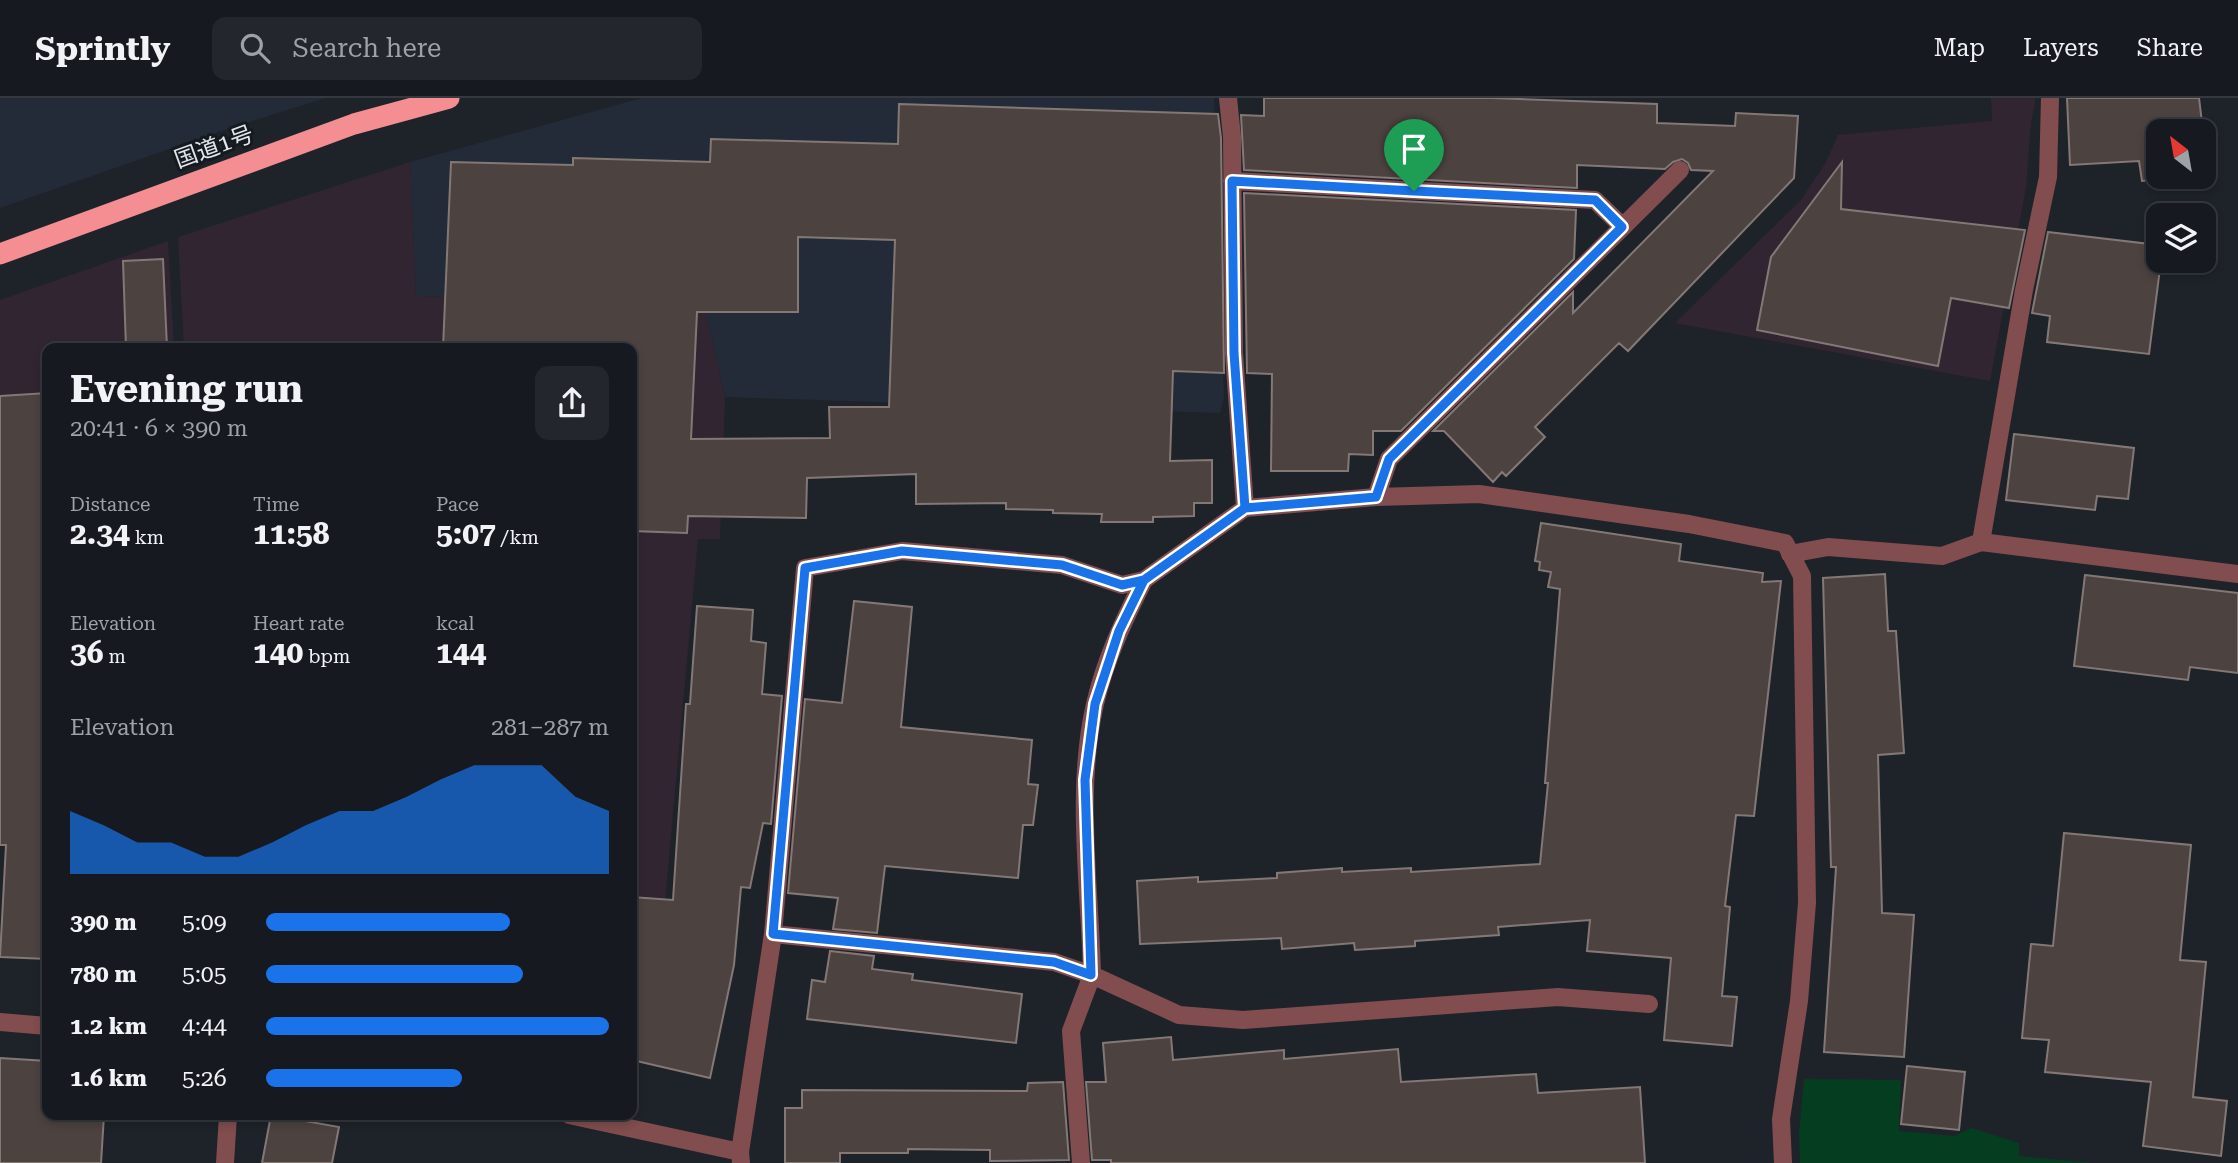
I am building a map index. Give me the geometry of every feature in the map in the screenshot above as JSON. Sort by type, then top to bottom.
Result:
[{"type":"highway","name":"国道1号","points":[[0,254],[354,124],[449,98]]},
{"type":"street","points":[[1228,98],[1232,137],[1234,353],[1245,508]]},
{"type":"street","points":[[1981,542],[2024,290],[2048,177],[2050,98]]},
{"type":"street","points":[[1376,497],[1389,459],[1680,170]]},
{"type":"street","points":[[1232,181],[1595,200],[1622,227]]},
{"type":"street","points":[[589,1120],[741,1158],[773,934],[805,568],[902,551],[1062,565],[1122,585],[1144,580],[1245,508],[1376,497],[1479,494],[1689,524],[1785,543],[1802,576],[1807,903],[1799,1001],[1781,1119],[1783,1163]]},
{"type":"street","points":[[1790,554],[1828,547],[1942,556],[1981,542],[2238,574]]},
{"type":"street","points":[[1080,1163],[1072,1031],[1091,975],[1085,780],[1095,704],[1119,631],[1144,580]]},
{"type":"street","points":[[773,934],[1054,962],[1091,975],[1179,1015],[1243,1020],[1558,997],[1649,1004]]},
{"type":"street","points":[[0,1022],[42,1026]]},
{"type":"street","points":[[225,1163],[228,1120]]},
{"type":"shaded area","points":[[0,98],[325,98],[0,208]]},
{"type":"shaded area","points":[[642,98],[1214,98],[1224,397],[1220,413],[725,397],[704,306],[416,296],[410,162]]},
{"type":"shaded area","points":[[1991,98],[2035,98],[2035,103],[2026,187],[1990,381],[1675,323],[1801,200],[1825,164],[1838,135],[1992,121]]},
{"type":"shaded area","points":[[410,162],[416,296],[704,306],[725,397],[720,539],[698,539],[657,989],[637,983],[637,343],[184,343],[178,237]]},
{"type":"shaded area","points":[[168,241],[174,343],[42,343],[42,525],[0,523],[0,300]]},
{"type":"green space","points":[[1804,1079],[1901,1080],[1899,1131],[1954,1136],[1971,1128],[2019,1143],[2019,1156],[2092,1163],[1800,1163],[1799,1133]]},
{"type":"building","points":[[1264,98],[1492,98],[1657,104],[1657,123],[1735,126],[1736,113],[1798,116],[1794,178],[1628,351],[1619,343],[1535,427],[1545,437],[1506,476],[1502,472],[1493,482],[1444,431],[1433,431],[1573,292],[1573,313],[1713,171],[1691,170],[1688,163],[1682,159],[1665,169],[1577,165],[1577,188],[1244,170],[1241,115],[1264,116]]},
{"type":"building","points":[[2067,98],[2199,98],[2202,119],[2146,119],[2146,181],[2142,181],[2139,161],[2070,165]]},
{"type":"building","points":[[899,104],[1218,114],[1221,138],[1224,373],[1173,371],[1170,461],[1212,460],[1212,503],[1194,503],[1194,516],[1153,517],[1153,522],[1101,522],[1102,514],[1006,509],[1006,503],[916,504],[916,474],[807,478],[806,518],[688,516],[687,533],[637,531],[637,343],[443,343],[451,162],[573,165],[573,158],[710,162],[711,139],[898,144]],"holes":[[[798,237],[895,240],[889,407],[829,407],[830,438],[691,439],[697,312],[798,312]]]},
{"type":"building","points":[[1842,162],[1841,209],[2025,230],[2009,308],[1951,298],[1938,366],[1757,330],[1771,257]]},
{"type":"building","points":[[1244,193],[1576,210],[1574,259],[1401,431],[1373,431],[1373,455],[1349,454],[1348,471],[1271,471],[1272,374],[1247,373]]},
{"type":"building","points":[[2048,232],[2146,244],[2146,273],[2159,273],[2149,354],[2047,342],[2050,316],[2032,313]]},
{"type":"building","points":[[163,259],[167,343],[126,343],[123,261]]},
{"type":"building","points":[[42,393],[42,959],[0,957],[6,845],[0,845],[0,396]]},
{"type":"building","points":[[2014,434],[2134,448],[2128,499],[2097,496],[2095,510],[2006,500]]},
{"type":"building","points":[[1541,523],[1681,544],[1679,561],[1763,573],[1762,582],[1781,581],[1754,816],[1736,815],[1725,906],[1730,907],[1722,996],[1737,997],[1732,1046],[1664,1040],[1671,958],[1587,951],[1590,920],[1498,927],[1499,935],[1415,941],[1415,946],[1355,950],[1354,943],[1282,949],[1281,938],[1140,944],[1137,881],[1198,877],[1198,882],[1277,878],[1277,873],[1342,868],[1342,872],[1411,868],[1411,872],[1540,864],[1548,783],[1545,783],[1560,589],[1548,587],[1551,572],[1539,570],[1540,562],[1535,561]]},
{"type":"building","points":[[1885,574],[1888,631],[1896,631],[1904,753],[1878,755],[1882,913],[1914,915],[1904,1057],[1824,1052],[1836,867],[1831,867],[1823,578]]},
{"type":"building","points":[[2085,575],[2238,593],[2238,673],[2190,667],[2188,680],[2074,666]]},
{"type":"building","points":[[854,601],[912,607],[901,727],[1032,740],[1028,784],[1038,785],[1033,825],[1023,825],[1018,878],[885,866],[877,933],[833,929],[838,898],[788,893],[805,699],[842,703]]},
{"type":"building","points":[[697,606],[753,610],[751,641],[766,643],[762,694],[782,696],[771,824],[763,823],[750,888],[741,887],[734,965],[710,1078],[637,1061],[637,897],[673,900],[686,704],[690,704]]},
{"type":"building","points":[[2064,833],[2191,845],[2180,960],[2206,962],[2193,1097],[2227,1101],[2221,1156],[2143,1146],[2151,1082],[2045,1072],[2049,1040],[2022,1038],[2031,944],[2053,946]]},
{"type":"building","points":[[830,951],[874,956],[872,969],[913,974],[912,980],[1022,994],[1016,1043],[807,1019],[812,980],[825,982]]},
{"type":"building","points":[[1171,1037],[1173,1060],[1284,1050],[1284,1059],[1398,1049],[1401,1082],[1536,1074],[1538,1093],[1640,1087],[1645,1163],[1111,1163],[1111,1160],[1092,1160],[1086,1082],[1106,1082],[1103,1043]]},
{"type":"building","points":[[0,1058],[42,1061],[42,1120],[104,1120],[101,1163],[0,1163]]},
{"type":"building","points":[[1907,1066],[1965,1072],[1959,1130],[1901,1124]]},
{"type":"building","points":[[1063,1082],[1069,1160],[990,1161],[990,1150],[908,1149],[908,1153],[840,1153],[840,1163],[785,1163],[785,1108],[802,1108],[802,1090],[1027,1091],[1028,1083]]},
{"type":"building","points":[[270,1120],[299,1120],[339,1127],[332,1163],[262,1163]]},
{"type":"route","points":[[1414,191],[1232,181],[1234,353],[1245,508],[1144,580],[1119,631],[1095,704],[1085,780],[1091,975],[1054,962],[773,934],[805,568],[902,551],[1062,565],[1122,585],[1144,580],[1195,544],[1245,508],[1376,497],[1389,459],[1622,227],[1595,200],[1414,191]]}]
